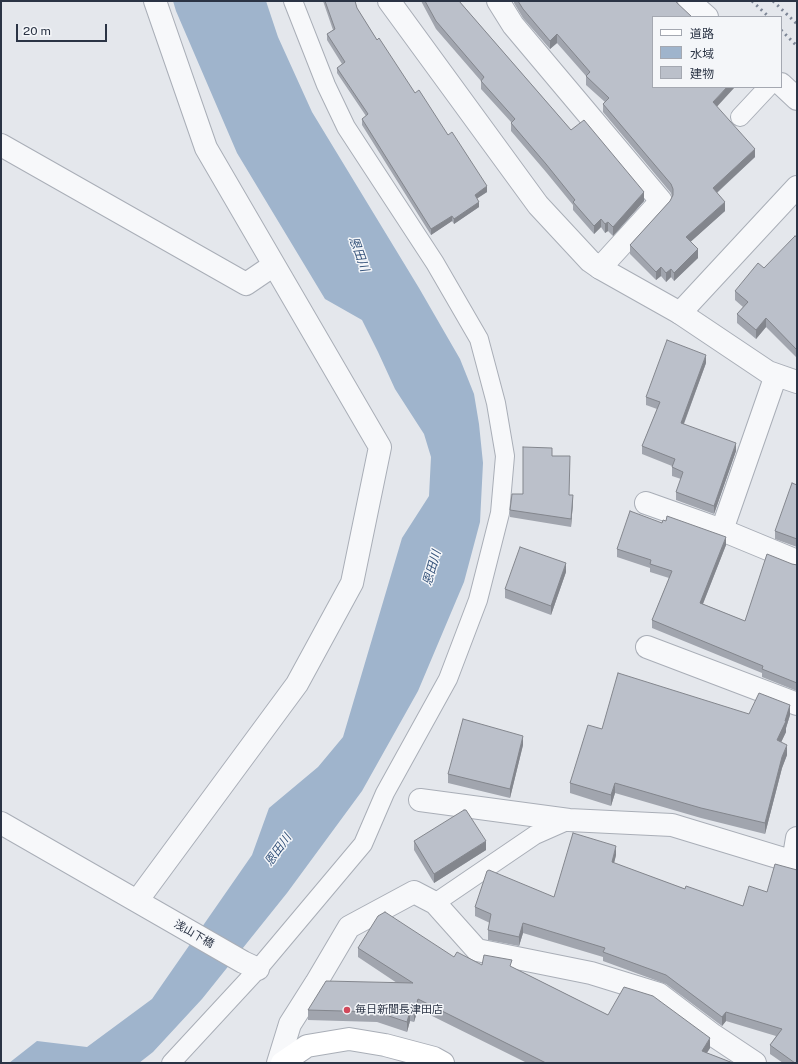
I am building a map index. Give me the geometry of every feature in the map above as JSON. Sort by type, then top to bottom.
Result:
[{"type":"main road","points":[[282,1063],[306,1046],[349,1039],[385,1045],[434,1058],[443,1063]]},
{"type":"street","points":[[142,903],[297,684],[352,583],[380,447],[206,148],[155,1]]},
{"type":"street","points":[[389,1],[538,205],[590,261],[680,313],[768,372],[797,382]]},
{"type":"street","points":[[498,1],[513,25],[661,201],[600,268]]},
{"type":"street","points":[[689,1],[706,16]]},
{"type":"street","points":[[782,85],[797,99]]},
{"type":"street","points":[[1,145],[246,284],[274,265]]},
{"type":"street","points":[[680,313],[797,188]]},
{"type":"street","points":[[722,530],[776,375]]},
{"type":"street","points":[[646,503],[722,530],[797,561]]},
{"type":"street","points":[[648,647],[797,704]]},
{"type":"street","points":[[420,800],[570,820],[672,825],[795,862],[797,838]]},
{"type":"street","name":"浅山下橋","points":[[1,822],[251,965]]},
{"type":"street","points":[[278,1063],[290,1024],[349,927],[414,892],[435,903],[478,950],[591,973],[659,994],[755,1063]]},
{"type":"lane","points":[[171,1063],[251,965],[363,844],[385,793],[448,679],[478,600],[500,513],[505,456],[496,403],[479,339],[435,263],[346,127],[326,85],[293,1]]},
{"type":"lane","points":[[740,117],[767,88]]},
{"type":"lane","points":[[435,903],[535,835],[570,820]]},
{"type":"water","name":"恩田川","points":[[173,1],[266,1],[278,37],[312,112],[419,288],[460,359],[474,394],[479,424],[483,463],[480,522],[464,582],[418,691],[362,791],[287,893],[202,999],[153,1052],[139,1063],[9,1063],[37,1041],[87,1047],[152,999],[252,855],[269,808],[318,767],[343,737],[402,538],[429,496],[431,457],[424,434],[395,389],[362,320],[325,299],[237,153]]},
{"type":"building","points":[[325,1],[355,1],[357,8],[377,40],[379,38],[415,93],[419,90],[448,135],[452,132],[487,186],[475,195],[479,202],[454,219],[452,216],[431,229],[362,119],[368,114],[337,68],[345,62],[327,34],[335,29]]},
{"type":"building","points":[[425,1],[459,1],[571,130],[584,120],[644,192],[613,227],[608,222],[605,224],[601,219],[594,226],[573,202],[575,200],[511,123],[515,119],[481,81],[484,77],[436,21]]},
{"type":"building","points":[[518,1],[675,1],[691,16],[652,16],[652,88],[726,88],[713,102],[755,149],[713,188],[725,202],[686,237],[698,249],[674,273],[671,269],[666,273],[661,267],[656,272],[630,245],[670,201],[673,195],[671,184],[603,104],[609,98],[586,76],[590,72],[557,34],[550,41]]},
{"type":"building","points":[[795,236],[797,237],[797,350],[766,318],[756,330],[737,314],[748,302],[735,291],[758,263],[764,268]]},
{"type":"building","points":[[667,340],[706,355],[681,423],[736,443],[714,506],[676,492],[683,472],[672,467],[675,459],[642,446],[660,402],[646,397]]},
{"type":"building","points":[[523,447],[552,448],[552,456],[570,456],[569,495],[573,495],[571,519],[510,510],[512,494],[523,494]]},
{"type":"building","points":[[792,483],[797,485],[797,539],[775,531]]},
{"type":"building","points":[[630,511],[662,523],[663,520],[666,521],[667,516],[726,537],[700,603],[745,621],[767,554],[797,565],[797,683],[762,669],[763,666],[652,620],[672,571],[650,564],[651,560],[617,549]]},
{"type":"building","points":[[520,547],[566,563],[551,606],[505,589]]},
{"type":"building","points":[[618,673],[749,714],[759,693],[790,705],[786,721],[777,740],[787,745],[782,757],[765,823],[701,808],[615,783],[611,795],[570,783],[588,725],[602,729]]},
{"type":"building","points":[[463,719],[523,736],[510,789],[448,774]]},
{"type":"building","points":[[466,810],[486,841],[434,874],[414,841]]},
{"type":"building","points":[[573,833],[616,846],[612,862],[685,889],[686,886],[743,906],[749,886],[767,892],[775,864],[797,870],[797,1063],[770,1045],[782,1029],[726,1012],[722,1017],[666,975],[603,952],[605,948],[523,923],[519,937],[488,930],[491,914],[475,907],[487,871],[489,870],[554,897]]},
{"type":"building","points":[[385,912],[454,957],[457,952],[482,965],[484,955],[512,960],[510,966],[608,1015],[624,987],[653,996],[710,1038],[702,1051],[733,1063],[546,1063],[418,999],[414,1013],[410,1011],[407,1022],[377,1012],[308,1010],[326,981],[413,983],[358,948],[378,916]]},
{"type":"railway","points":[[752,1],[768,16]]},
{"type":"railway","points":[[773,1],[797,24]]},
{"type":"railway","points":[[782,31],[797,46]]},
{"type":"place","name":"毎日新聞長津田店","points":[[347,1010]]}]
